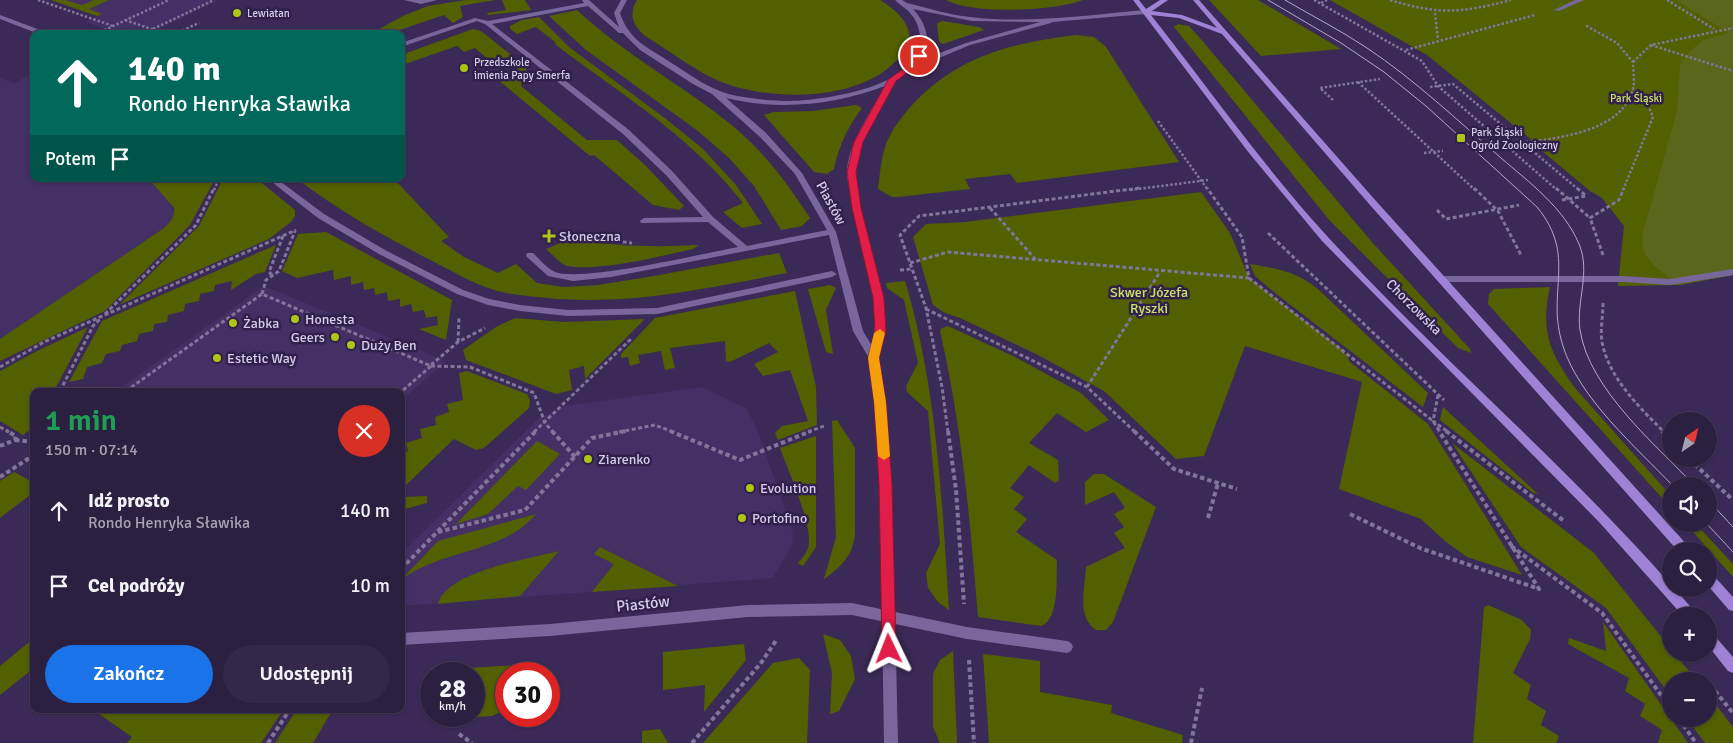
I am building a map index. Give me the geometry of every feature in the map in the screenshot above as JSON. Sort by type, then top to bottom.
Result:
[{"type":"main road","name":"Chorzowska","points":[[1136,0],[1282,190],[1320,232],[1542,455],[1652,570],[1683,607]]},
{"type":"main road","points":[[1145,12],[1165,0]]},
{"type":"main road","points":[[1196,0],[1441,279],[1677,542]]},
{"type":"main road","points":[[1145,12],[1180,16],[1224,33]]},
{"type":"main road","points":[[1717,588],[1733,606]]},
{"type":"main road","points":[[1717,648],[1733,667]]},
{"type":"street","points":[[407,0],[421,2],[434,0]]},
{"type":"street","points":[[624,0],[617,14],[620,25],[630,38]]},
{"type":"street","points":[[898,0],[905,4],[945,15],[980,20],[1145,12]]},
{"type":"street","points":[[1557,10],[1581,0]]},
{"type":"street","points":[[487,23],[586,2],[630,38],[714,92],[751,100],[806,103],[860,93],[892,80],[910,68],[968,44],[1067,17]]},
{"type":"street","points":[[905,4],[920,21],[924,35],[919,56],[910,68]]},
{"type":"street","points":[[0,17],[35,30]]},
{"type":"street","points":[[405,44],[477,19],[487,23],[626,132],[669,172],[710,218],[745,249]]},
{"type":"street","name":"Piastów","points":[[892,80],[858,142],[851,172],[856,208],[879,298],[880,331],[874,358],[880,402],[886,485],[892,743]]},
{"type":"street","name":"Piastów","points":[[714,92],[763,135],[798,173],[832,232],[858,331],[874,358]]},
{"type":"street","points":[[276,182],[321,216],[358,239],[460,292],[488,302],[520,308],[568,313],[657,311],[832,274]]},
{"type":"street","points":[[644,221],[710,218]]},
{"type":"street","points":[[530,256],[550,274],[573,278],[611,274],[832,232]]},
{"type":"street","points":[[1441,279],[1623,279],[1670,282],[1733,272]]},
{"type":"street","name":"Piastów","points":[[405,638],[550,630],[748,611],[852,609],[888,616]]},
{"type":"street","points":[[888,616],[967,633],[1066,647]]},
{"type":"path","points":[[38,0],[113,26]]},
{"type":"path","points":[[104,30],[169,0]]},
{"type":"path","points":[[125,20],[153,30],[214,0]]},
{"type":"path","points":[[1314,0],[1422,61],[1438,86],[1570,198],[1590,218],[1606,262]]},
{"type":"path","points":[[1320,3],[1327,0]]},
{"type":"path","points":[[1390,0],[1435,13],[1459,13],[1511,0]]},
{"type":"path","points":[[1667,0],[1715,30]]},
{"type":"path","points":[[1405,50],[1557,10],[1617,42],[1633,62],[1633,90],[1626,106],[1597,127],[1578,134],[1517,143]]},
{"type":"path","points":[[1435,13],[1438,40]]},
{"type":"path","points":[[184,30],[198,24]]},
{"type":"path","points":[[1633,62],[1651,45],[1715,30],[1733,28]]},
{"type":"path","points":[[1651,45],[1733,71]]},
{"type":"path","points":[[1333,100],[1320,88],[1380,80]]},
{"type":"path","points":[[1358,82],[1498,211],[1525,263]]},
{"type":"path","points":[[1430,88],[1453,84],[1586,196],[1562,200]]},
{"type":"path","points":[[1590,218],[1619,200],[1652,117],[1648,105],[1633,90]]},
{"type":"path","points":[[1158,121],[1242,236],[1249,278]]},
{"type":"path","points":[[1424,153],[1443,151]]},
{"type":"path","points":[[974,743],[956,490],[942,387],[926,308],[900,235],[919,216],[1208,180]]},
{"type":"path","points":[[62,388],[93,326],[196,225],[218,182]]},
{"type":"path","points":[[1437,210],[1446,219],[1498,211],[1518,205]]},
{"type":"path","points":[[990,208],[1037,260]]},
{"type":"path","points":[[0,367],[44,342],[283,236],[321,216]]},
{"type":"path","points":[[130,388],[262,294],[266,280],[279,271],[294,230]]},
{"type":"path","points":[[1268,233],[1445,401]]},
{"type":"path","points":[[272,275],[269,272],[283,236]]},
{"type":"path","points":[[910,262],[948,252],[1160,272],[1249,278],[1571,527]]},
{"type":"path","points":[[1087,386],[1160,272]]},
{"type":"path","points":[[262,294],[431,366],[470,367],[534,393],[545,422],[575,457]]},
{"type":"path","points":[[1603,296],[1602,341],[1604,353],[1625,389],[1662,430]]},
{"type":"path","points":[[405,389],[458,342],[520,308]]},
{"type":"path","points":[[926,308],[1087,386],[1174,469],[1238,489]]},
{"type":"path","points":[[405,566],[562,404],[611,360],[657,311]]},
{"type":"path","points":[[1350,514],[1420,548],[1538,589],[1433,421],[1438,394]]},
{"type":"path","points":[[438,532],[525,510],[592,438],[655,425],[740,460],[824,426]]},
{"type":"path","points":[[0,427],[16,436],[15,440]]},
{"type":"path","points":[[0,446],[15,440],[30,442]]},
{"type":"path","points":[[0,477],[30,458]]},
{"type":"path","points":[[1699,468],[1733,500]]},
{"type":"path","points":[[1208,518],[1218,483]]},
{"type":"path","points":[[1509,544],[1602,613],[1662,696]]},
{"type":"path","points":[[692,743],[761,663],[780,634]]},
{"type":"path","points":[[1191,743],[1202,688]]},
{"type":"path","points":[[1717,693],[1733,713]]},
{"type":"path","points":[[268,743],[287,713]]},
{"type":"path","points":[[1684,727],[1696,743]]},
{"type":"path","points":[[459,734],[472,743]]},
{"type":"shaded area","points":[[51,0],[219,0],[156,30],[108,30],[85,22],[97,16]]},
{"type":"shaded area","points":[[30,75],[30,182],[152,182],[169,201],[175,214],[164,228],[0,339],[0,78],[14,83]]},
{"type":"shaded area","points":[[264,286],[446,361],[405,397],[405,388],[120,388]]},
{"type":"shaded area","points":[[702,387],[747,409],[759,434],[793,533],[792,545],[773,578],[405,606],[405,550],[539,418],[565,406]]},
{"type":"green space","points":[[51,0],[65,0],[82,5],[94,0],[109,0],[89,9],[102,14],[97,16]]},
{"type":"green space","points":[[466,0],[495,0],[460,6],[463,17],[453,23],[444,15],[400,30],[377,30],[403,16],[428,6]]},
{"type":"green space","points":[[502,0],[525,0],[531,10],[488,15],[487,13],[506,10]]},
{"type":"green space","points":[[637,0],[880,0],[891,7],[904,21],[910,39],[897,60],[877,76],[853,86],[825,93],[797,95],[768,93],[719,81],[690,66],[645,36],[637,28],[633,20],[634,5]]},
{"type":"green space","points":[[946,0],[1083,0],[1053,7],[1014,10],[975,8]]},
{"type":"green space","points":[[1209,0],[1258,0],[1341,49],[1261,56]]},
{"type":"green space","name":"Park Śląski","points":[[1330,0],[1733,0],[1733,275],[1679,285],[1618,286],[1624,226],[1602,198],[1590,191],[1542,151],[1544,150],[1427,55]]},
{"type":"green space","points":[[1676,0],[1733,0],[1733,275],[1679,285],[1653,265],[1644,252],[1642,236],[1677,111],[1680,66],[1688,53],[1703,40],[1729,33]]},
{"type":"green space","points":[[577,10],[634,56],[695,97],[734,127],[756,147],[793,193],[810,218],[802,226],[781,230],[754,186],[729,158],[698,131],[586,50],[549,16]]},
{"type":"green space","points":[[539,17],[569,47],[703,149],[736,185],[762,224],[742,228],[723,212],[743,203],[702,158],[631,99],[556,45],[554,41],[536,27],[517,34],[510,29],[510,26],[522,20]]},
{"type":"green space","points":[[943,21],[979,27],[984,30],[943,44],[939,42],[937,23]]},
{"type":"green space","points":[[1178,24],[1189,26],[1199,37],[1371,241],[1470,349],[1471,353],[1458,348],[1330,221],[1174,27]]},
{"type":"green space","points":[[473,29],[481,31],[520,62],[500,69],[475,48],[464,52],[457,46],[405,64],[405,54]]},
{"type":"green space","points":[[1076,35],[1094,37],[1106,47],[1179,162],[1017,183],[1010,174],[965,179],[970,189],[898,197],[892,197],[878,189],[883,155],[888,138],[914,103],[950,73],[969,62],[1009,47]]},
{"type":"green space","points":[[525,65],[527,67],[521,86],[587,140],[617,140],[646,166],[684,206],[679,210],[653,205],[594,155],[590,156],[497,79]]},
{"type":"green space","points":[[856,105],[862,108],[852,122],[845,137],[834,169],[827,174],[814,172],[764,115],[773,112],[812,111]]},
{"type":"green space","points":[[152,182],[213,182],[190,225],[105,311],[0,361],[0,339],[164,228],[173,217],[174,208]]},
{"type":"green space","points":[[221,182],[261,182],[295,210],[295,216],[291,222],[269,239],[119,305],[199,226]]},
{"type":"green space","points":[[301,182],[397,182],[449,237],[441,241],[464,257],[498,273],[516,264],[537,283],[564,287],[598,285],[779,253],[787,273],[698,290],[638,298],[578,300],[505,293],[470,281],[400,244]]},
{"type":"green space","name":"Skwer Józefa Ryszki","points":[[1201,192],[1230,233],[1249,278],[1343,350],[1350,362],[1428,424],[1522,575],[1467,557],[1446,542],[1421,519],[1339,489],[1362,382],[1245,346],[1204,456],[1176,459],[1104,391],[1038,355],[960,318],[945,313],[933,305],[913,237],[926,224],[965,222]]},
{"type":"green space","points":[[326,232],[452,300],[446,340],[419,329],[438,325],[437,316],[426,318],[424,310],[413,312],[411,304],[400,307],[400,299],[388,301],[387,292],[375,295],[374,288],[364,290],[363,282],[351,285],[351,276],[334,280],[333,270],[297,278],[282,271],[298,234]]},
{"type":"green space","points":[[582,240],[640,246],[699,245],[693,249],[595,267],[564,265],[546,249],[565,241],[570,244]]},
{"type":"green space","points":[[276,245],[265,272],[256,274],[231,290],[232,281],[215,285],[214,291],[200,294],[199,301],[185,304],[184,311],[168,315],[167,322],[154,324],[153,331],[139,334],[137,341],[122,345],[120,351],[106,354],[102,363],[87,367],[83,379],[69,382],[102,321]]},
{"type":"green space","points":[[1250,264],[1270,267],[1294,274],[1318,289],[1428,393],[1423,407],[1275,293],[1255,276]]},
{"type":"green space","points":[[905,281],[916,321],[931,403],[940,486],[949,610],[938,602],[928,588],[926,573],[940,544],[928,411],[907,392],[906,386],[918,363],[904,300],[887,288],[886,283]]},
{"type":"green space","points":[[830,285],[836,288],[826,310],[833,354],[826,352],[808,289]]},
{"type":"green space","points":[[1550,287],[1546,316],[1547,329],[1549,341],[1559,364],[1575,388],[1662,486],[1662,498],[1488,304],[1489,294],[1494,289]]},
{"type":"green space","points":[[795,291],[816,387],[817,425],[778,440],[775,433],[782,426],[808,421],[790,370],[763,376],[754,364],[778,352],[769,343],[730,362],[726,361],[725,341],[670,348],[675,368],[665,370],[661,351],[638,355],[640,363],[630,366],[628,357],[621,358],[621,354],[655,318]]},
{"type":"green space","points":[[515,318],[564,322],[645,319],[585,379],[584,366],[569,370],[572,390],[556,394],[466,360],[463,350],[496,327]]},
{"type":"green space","points":[[948,326],[1015,357],[1081,393],[1109,420],[1086,432],[1057,413],[1029,443],[1058,460],[1059,480],[1055,483],[1029,465],[1010,488],[1024,497],[1014,509],[1027,519],[1016,532],[1057,560],[1057,587],[1054,607],[1047,622],[1041,626],[978,617],[960,438],[940,331]]},
{"type":"green space","points":[[88,327],[56,388],[30,388],[30,430],[23,435],[0,421],[0,371]]},
{"type":"green space","points":[[467,371],[527,394],[530,400],[529,408],[484,448],[476,450],[454,439],[405,486],[405,452],[408,451],[406,443],[422,438],[420,429],[436,425],[435,417],[449,412],[447,404],[463,400],[459,373]]},
{"type":"green space","points":[[1443,407],[1538,494],[1533,493],[1440,420]]},
{"type":"green space","points":[[837,420],[855,448],[855,534],[849,555],[836,570],[824,579],[836,537],[832,421]]},
{"type":"green space","points":[[816,436],[816,547],[803,566],[798,563],[809,546],[806,521],[780,448]]},
{"type":"green space","points":[[537,441],[560,454],[526,490],[518,486],[488,514],[456,524]]},
{"type":"green space","points":[[1452,443],[1594,553],[1662,638],[1662,662],[1682,662],[1690,672],[1662,672],[1662,685],[1606,608],[1521,547]]},
{"type":"green space","points":[[14,472],[30,481],[30,495],[0,518],[0,481]]},
{"type":"green space","points":[[1094,474],[1104,474],[1156,507],[1113,622],[1106,630],[1096,630],[1086,617],[1083,593],[1086,567],[1125,548],[1114,533],[1124,527],[1114,514],[1125,508],[1114,492],[1085,505],[1085,482]]},
{"type":"green space","points":[[427,496],[427,503],[405,509],[405,497]]},
{"type":"green space","points":[[536,514],[522,527],[506,537],[434,562],[405,578],[438,541]]},
{"type":"green space","points":[[1693,532],[1703,532],[1713,542],[1702,542]]},
{"type":"green space","points":[[600,547],[678,586],[592,592],[614,564],[594,554]]},
{"type":"green space","points":[[1717,547],[1733,564],[1733,577],[1717,559]]},
{"type":"green space","points":[[559,551],[520,596],[438,604],[445,593],[456,583],[472,575],[491,568]]},
{"type":"green space","points":[[1488,605],[1522,620],[1531,630],[1530,639],[1513,673],[1531,685],[1527,699],[1546,711],[1541,725],[1559,736],[1556,743],[1473,743],[1484,607]]},
{"type":"green space","points":[[1603,622],[1662,706],[1662,727],[1677,727],[1688,743],[1658,743],[1662,730],[1640,716],[1645,704],[1625,691],[1629,678],[1568,644],[1569,638],[1606,651]]},
{"type":"green space","points":[[823,634],[840,640],[851,656],[855,679],[839,711],[830,714],[832,673]]},
{"type":"green space","points":[[30,641],[30,671],[0,695],[0,666]]},
{"type":"green space","points":[[744,644],[746,660],[704,712],[705,685],[663,690],[663,652]]},
{"type":"green space","points":[[953,651],[957,743],[940,743],[933,727],[933,674],[940,660]]},
{"type":"green space","points":[[983,654],[1040,661],[1040,692],[1112,705],[1111,713],[1183,735],[1182,743],[989,743]]},
{"type":"green space","points":[[799,658],[810,670],[807,743],[703,743],[773,663]]},
{"type":"green space","points":[[495,666],[495,715],[492,716],[485,716],[485,667]]},
{"type":"green space","points":[[1717,706],[1733,727],[1733,743],[1705,743],[1693,727],[1717,727]]},
{"type":"green space","points":[[98,713],[281,713],[261,743],[127,743],[132,737]]},
{"type":"green space","points":[[294,713],[331,713],[313,743],[275,743]]},
{"type":"green space","points":[[660,729],[668,743],[642,743],[642,731]]},
{"type":"tram line","points":[[1268,0],[1341,43],[1384,72],[1426,106],[1537,207],[1549,225],[1556,242],[1559,275],[1558,326],[1563,346],[1571,365],[1595,403],[1664,477]]},
{"type":"tram line","points":[[1285,0],[1357,41],[1402,73],[1555,207],[1572,231],[1582,255],[1584,276],[1579,319],[1580,330],[1586,352],[1596,374],[1626,415],[1686,477]]},
{"type":"tram line","points":[[1717,510],[1733,527]]},
{"type":"tram line","points":[[1714,532],[1733,552]]},
{"type":"slow traffic","points":[[880,333],[874,358],[880,402],[884,456]]},
{"type":"place","name":"Lewiatan","points":[[237,13]]},
{"type":"place","name":"Przedszkole imienia Papy Smerfa","points":[[464,68]]},
{"type":"place","name":"Park Śląski Ogród Zoologiczny","points":[[1461,138]]},
{"type":"place","name":"Słoneczna","points":[[549,236]]},
{"type":"place","name":"Honesta","points":[[295,319]]},
{"type":"place","name":"Żabka","points":[[233,323]]},
{"type":"place","name":"Geers","points":[[335,337]]},
{"type":"place","name":"Duży Ben","points":[[351,345]]},
{"type":"place","name":"Estetic Way","points":[[217,358]]},
{"type":"place","name":"Ziarenko","points":[[588,459]]},
{"type":"place","name":"Evolution","points":[[750,488]]},
{"type":"place","name":"Portofino","points":[[742,518]]},
{"type":"route","points":[[889,649],[886,485],[880,402],[874,358],[880,331],[879,298],[856,208],[851,172],[858,142],[892,80],[910,68],[919,56]]}]
